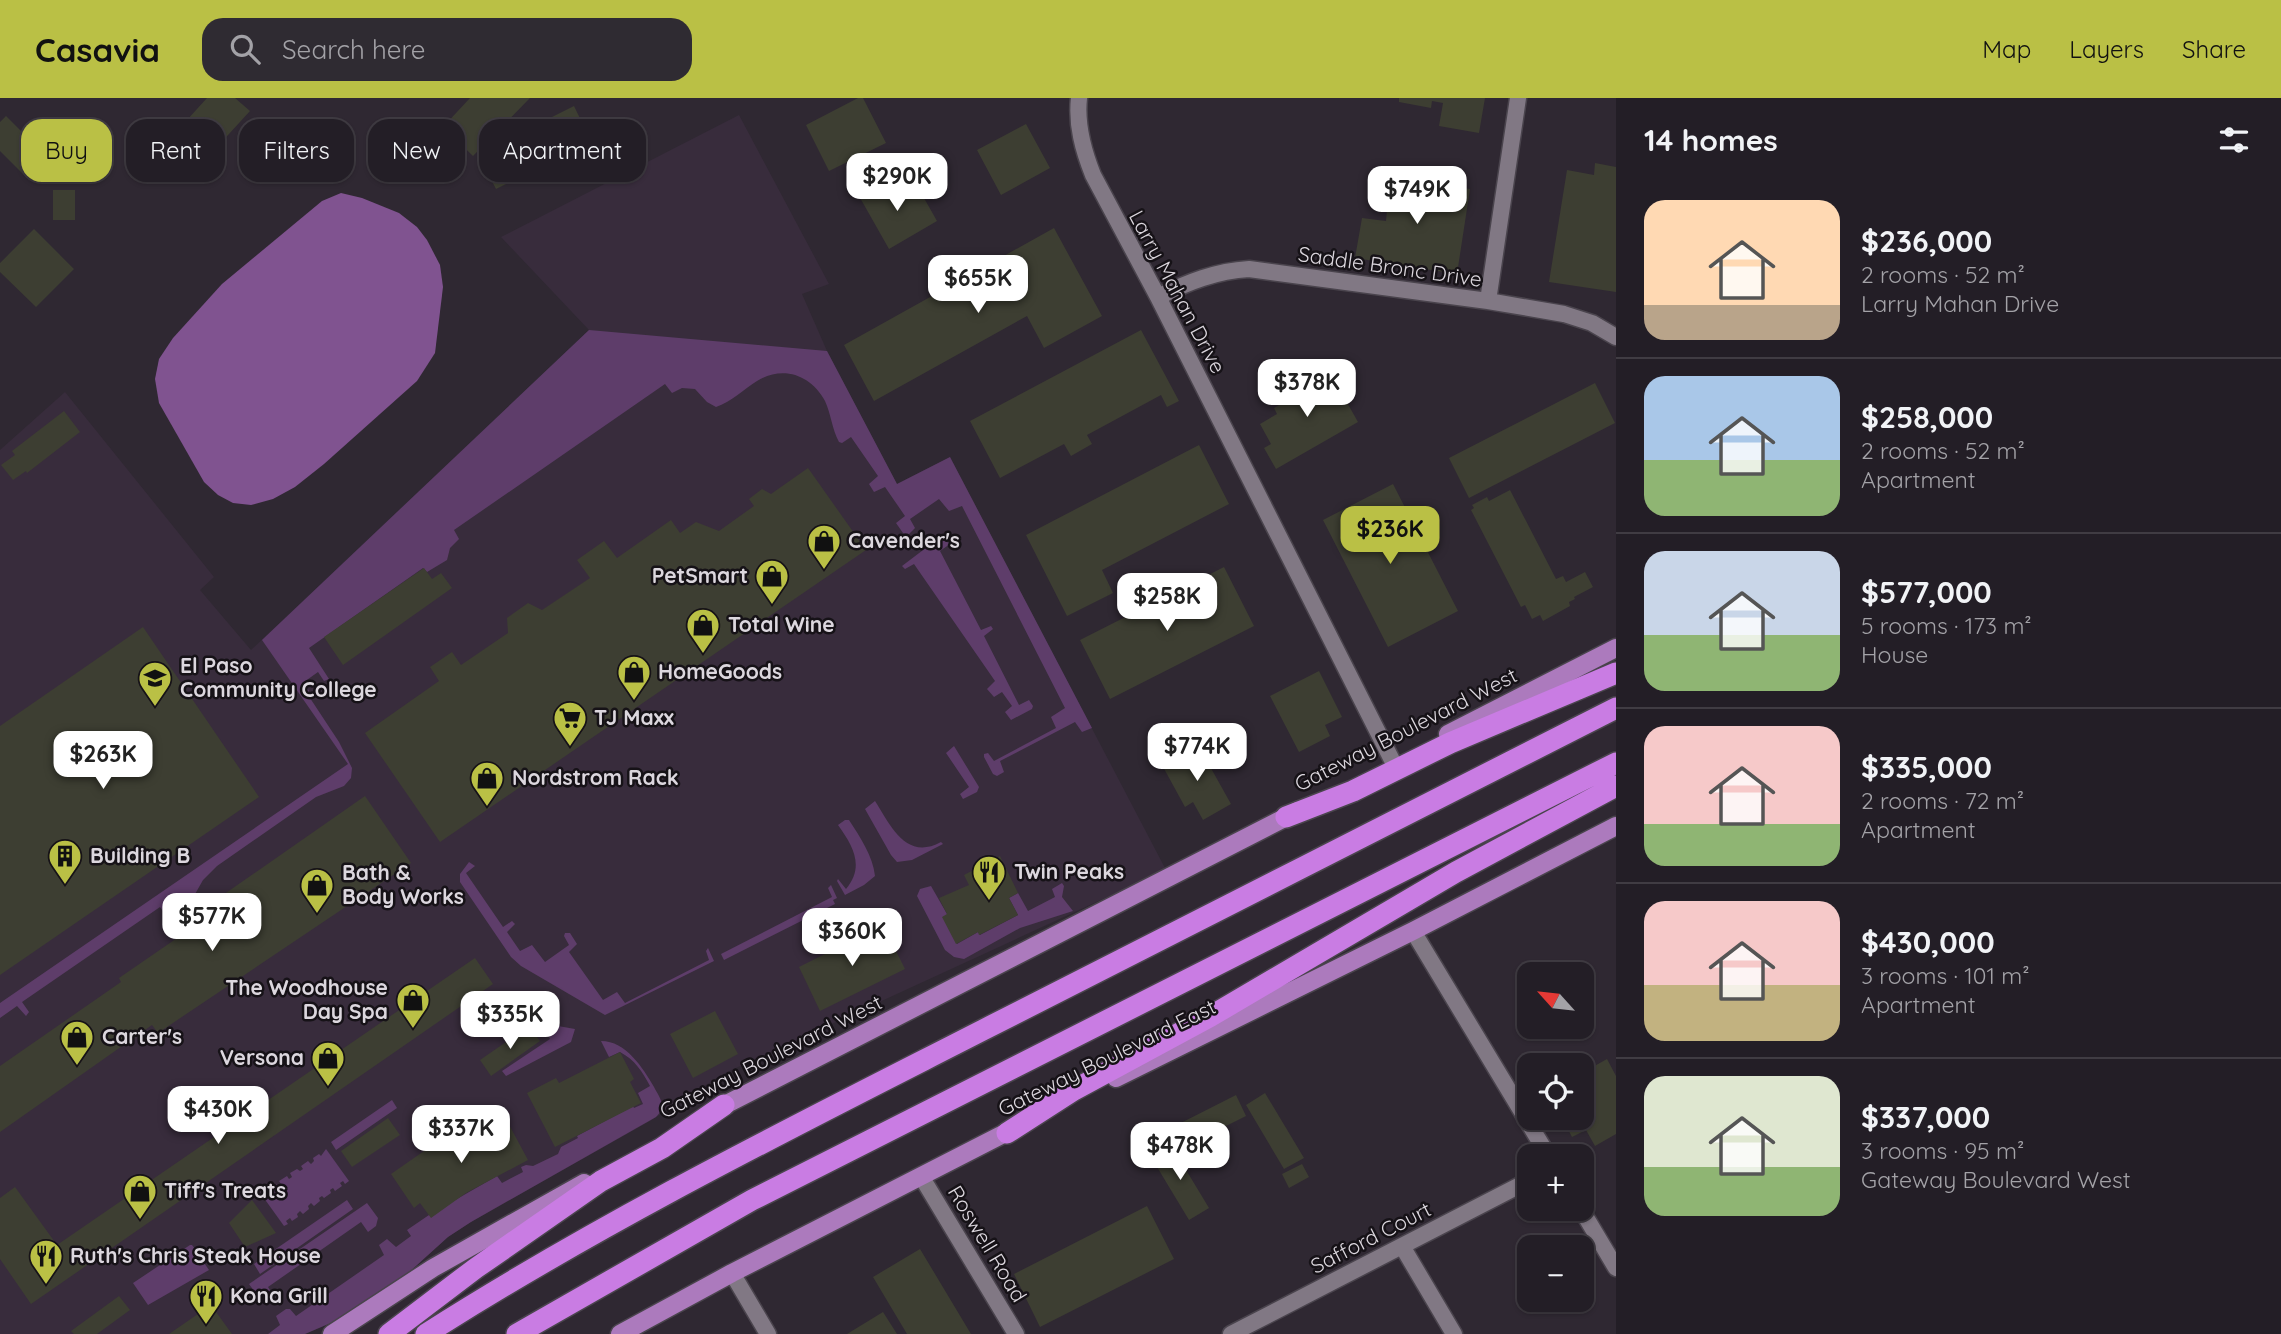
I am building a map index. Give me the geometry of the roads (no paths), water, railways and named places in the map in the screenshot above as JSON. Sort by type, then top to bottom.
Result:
[{"type":"highway","points":[[1286,817],[1353,791],[1450,743],[1616,673]]},
{"type":"highway","points":[[426,1334],[608,1224],[782,1132],[1616,708]]},
{"type":"highway","points":[[517,1334],[752,1200],[1616,763]]},
{"type":"highway","points":[[1007,1133],[1074,1090],[1211,1016],[1456,872],[1616,786]]},
{"type":"highway","points":[[389,1334],[476,1268],[601,1181],[662,1148],[724,1105]]},
{"type":"main road","name":"Gateway Boulevard West","points":[[332,1334],[433,1268],[724,1105],[1616,648]]},
{"type":"main road","name":"Gateway Boulevard East","points":[[620,1334],[921,1176],[1413,931],[1616,825]]},
{"type":"street","name":"Larry Mahan Drive","points":[[1079,98],[1080,132],[1084,154],[1093,176],[1158,296],[1393,762]]},
{"type":"street","points":[[1488,301],[1518,98]]},
{"type":"street","name":"Saddle Bronc Drive","points":[[1158,296],[1194,279],[1229,270],[1249,269],[1488,301],[1564,314],[1592,323],[1616,337]]},
{"type":"street","points":[[1413,931],[1541,1144]]},
{"type":"street","name":"Roswell Road","points":[[921,1176],[1016,1334]]},
{"type":"street","name":"Safford Court","points":[[1231,1334],[1517,1187]]},
{"type":"street","points":[[1588,1221],[1616,1268]]},
{"type":"street","points":[[1402,1246],[1454,1334]]},
{"type":"street","points":[[732,1273],[768,1334]]},
{"type":"place","name":"Cavender's","points":[[824,571]]},
{"type":"place","name":"PetSmart","points":[[772,606]]},
{"type":"place","name":"Total Wine","points":[[703,655]]},
{"type":"place","name":"HomeGoods","points":[[634,702]]},
{"type":"place","name":"El Paso Community College","points":[[155,708]]},
{"type":"place","name":"TJ Maxx","points":[[570,748]]},
{"type":"place","name":"Nordstrom Rack","points":[[487,808]]},
{"type":"place","name":"Building B","points":[[65,886]]},
{"type":"place","name":"Twin Peaks","points":[[989,902]]},
{"type":"place","name":"Bath & Body Works","points":[[317,915]]},
{"type":"place","name":"The Woodhouse Day Spa","points":[[413,1030]]},
{"type":"place","name":"Carter's","points":[[77,1067]]},
{"type":"place","name":"Versona","points":[[328,1088]]},
{"type":"place","name":"Tiff's Treats","points":[[140,1221]]},
{"type":"place","name":"Ruth's Chris Steak House","points":[[46,1286]]},
{"type":"place","name":"Kona Grill","points":[[206,1326]]}]
